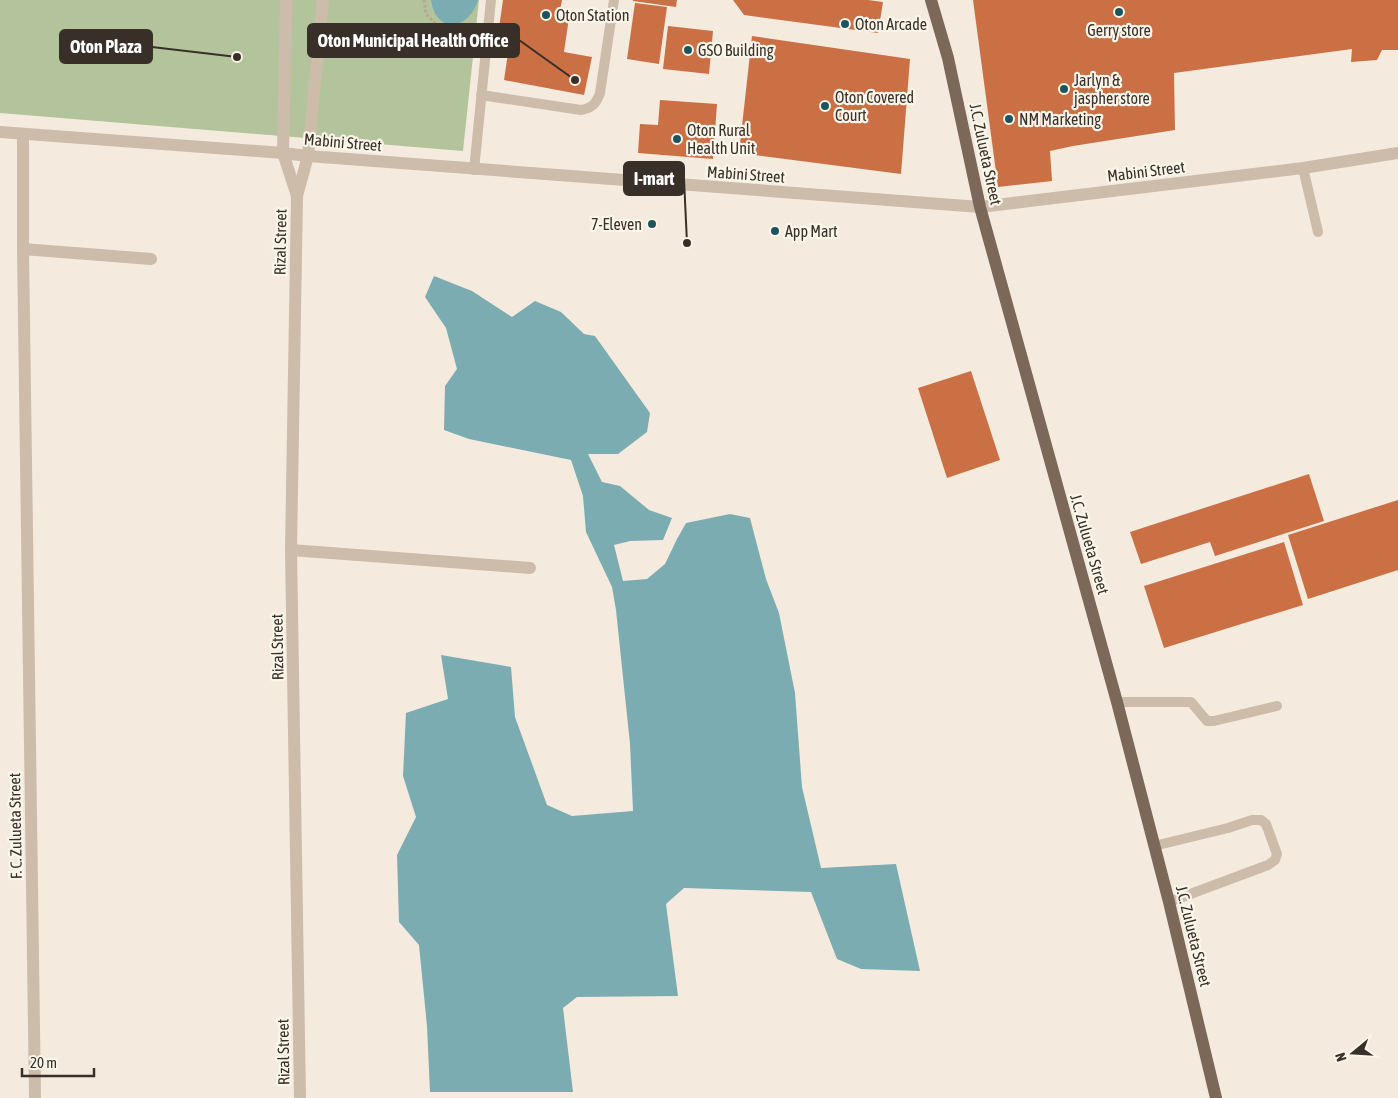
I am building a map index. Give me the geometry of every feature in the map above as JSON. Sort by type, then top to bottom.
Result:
[{"type":"main road","name":"J.C. Zulueta Street","points":[[932,0],[948,58],[980,208],[1118,702],[1216,1098]]},
{"type":"street","name":"Rizal Street","points":[[286,0],[283,152],[296,196]]},
{"type":"street","name":"Rizal Street","points":[[300,1098],[291,550],[296,196],[308,156],[323,0]]},
{"type":"street","name":"Mabini Street","points":[[0,132],[283,152],[308,156],[474,170],[980,208],[1303,168],[1398,153]]},
{"type":"street","name":"F. C. Zulueta Street","points":[[23,134],[35,1098]]},
{"type":"street","points":[[23,249],[151,259]]},
{"type":"street","points":[[291,550],[530,568]]},
{"type":"lane","points":[[474,170],[491,0]]},
{"type":"lane","points":[[481,95],[581,110],[590,108],[596,102],[600,93],[614,0]]},
{"type":"lane","points":[[1303,168],[1318,232]]},
{"type":"lane","points":[[1118,702],[1191,702],[1207,721],[1277,706]]},
{"type":"lane","points":[[1154,846],[1228,828],[1252,820],[1261,820],[1266,824],[1277,854],[1275,860],[1268,864],[1169,902]]},
{"type":"path","points":[[424,0],[426,14],[443,32],[460,34],[488,28]]},
{"type":"green space","points":[[0,0],[479,0],[463,151],[0,113]]},
{"type":"water","points":[[431,0],[478,0],[466,19],[455,24],[448,24],[442,21],[435,13]]},
{"type":"water","points":[[434,276],[472,291],[512,317],[535,301],[561,312],[584,334],[595,336],[650,413],[647,432],[618,454],[588,454],[602,482],[620,486],[649,510],[672,518],[663,540],[630,541],[614,545],[623,581],[647,579],[665,564],[686,523],[730,514],[750,518],[766,579],[779,613],[795,693],[802,787],[821,868],[896,864],[920,971],[861,969],[837,959],[811,892],[684,888],[666,904],[678,996],[577,997],[563,1008],[573,1092],[430,1092],[427,1026],[419,945],[399,922],[397,855],[416,817],[403,776],[406,713],[448,699],[441,655],[511,667],[515,717],[547,805],[572,816],[633,811],[630,744],[612,587],[586,532],[583,496],[571,460],[469,439],[444,430],[445,386],[457,369],[446,328],[425,297]]},
{"type":"building","points":[[503,0],[562,0],[559,16],[569,18],[564,52],[592,57],[584,95],[504,80],[509,46],[497,42]]},
{"type":"building","points":[[633,0],[677,0],[676,7]]},
{"type":"building","name":"Oton Arcade","points":[[733,0],[868,0],[883,2],[878,33],[744,15]]},
{"type":"building","points":[[973,0],[1398,0],[1398,50],[1382,50],[1377,60],[1351,62],[1352,49],[1174,73],[1175,130],[1050,151],[1052,181],[998,187]]},
{"type":"building","points":[[635,3],[667,7],[659,64],[627,59]]},
{"type":"building","name":"GSO Building","points":[[668,26],[713,31],[709,74],[663,69]]},
{"type":"building","name":"Oton Covered Court","points":[[752,36],[910,59],[901,174],[739,153]]},
{"type":"building","name":"Oton Rural Health Unit","points":[[660,100],[717,104],[713,159],[638,153],[640,124],[658,125]]},
{"type":"building","points":[[971,371],[1000,460],[947,478],[918,388]]},
{"type":"building","points":[[1309,474],[1324,521],[1215,556],[1210,542],[1141,564],[1130,532]]},
{"type":"building","points":[[1398,500],[1398,570],[1308,599],[1288,535]]},
{"type":"building","points":[[1284,542],[1303,605],[1164,648],[1144,586]]},
{"type":"place","name":"Gerry store","points":[[1119,12]]},
{"type":"place","name":"Oton Station","points":[[546,15]]},
{"type":"place","name":"Oton Arcade","points":[[845,24]]},
{"type":"place","name":"GSO Building","points":[[688,50]]},
{"type":"place","name":"Oton Plaza","points":[[237,57]]},
{"type":"place","name":"Oton Municipal Health Office","points":[[575,80]]},
{"type":"place","name":"Jarlyn & jaspher store","points":[[1064,89]]},
{"type":"place","name":"Oton Covered Court","points":[[825,106]]},
{"type":"place","name":"NM Marketing","points":[[1009,119]]},
{"type":"place","name":"Oton Rural Health Unit","points":[[677,139]]},
{"type":"place","name":"7-Eleven","points":[[652,224]]},
{"type":"place","name":"App Mart","points":[[775,231]]},
{"type":"place","name":"I-mart","points":[[687,243]]}]
